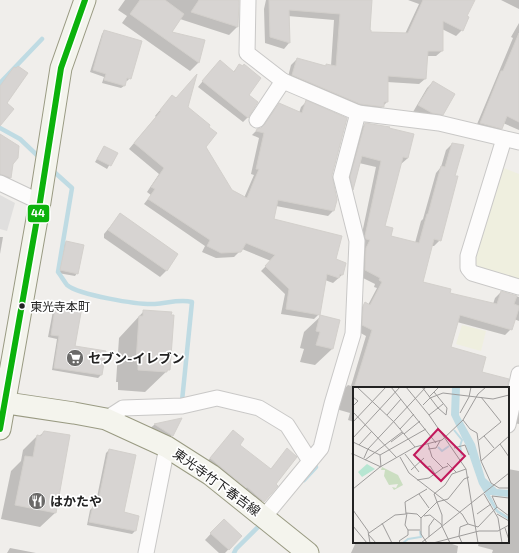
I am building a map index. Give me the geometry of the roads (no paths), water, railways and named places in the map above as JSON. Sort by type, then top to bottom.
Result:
[{"type":"street","points":[[0,429],[2,402],[40,202],[62,68],[85,0]]},
{"type":"street","points":[[248,0],[247,53],[283,81],[358,113],[439,123],[519,142]]},
{"type":"street","points":[[257,120],[283,81]]},
{"type":"street","points":[[264,517],[321,448],[332,404],[353,334],[357,241],[341,177],[358,113]]},
{"type":"street","points":[[504,138],[468,256],[468,268],[472,273],[515,284],[519,287]]},
{"type":"street","points":[[0,183],[40,202]]},
{"type":"street","points":[[509,419],[519,374]]},
{"type":"street","points":[[106,420],[123,408],[182,406],[217,398],[259,408],[288,425],[310,461]]},
{"type":"street","name":"東光寺竹下春吉線","points":[[2,402],[74,413],[106,420],[167,446],[211,475],[308,553]]},
{"type":"street","points":[[509,424],[519,426]]},
{"type":"street","points":[[146,553],[167,446]]},
{"type":"waterway","points":[[0,83],[42,39]]},
{"type":"waterway","points":[[0,128],[20,139],[40,158]]},
{"type":"waterway","points":[[51,169],[72,188],[58,272],[67,285],[74,289],[96,296],[136,303],[155,304],[178,301],[192,302],[182,401],[185,402]]},
{"type":"waterway","points":[[304,480],[316,467],[313,462]]},
{"type":"waterway","points":[[234,553],[236,549],[261,524]]},
{"type":"place","name":"東光寺本町","points":[[22,306]]},
{"type":"place","name":"セブン-イレブン","points":[[75,358]]},
{"type":"place","name":"はかたや","points":[[37,501]]}]
